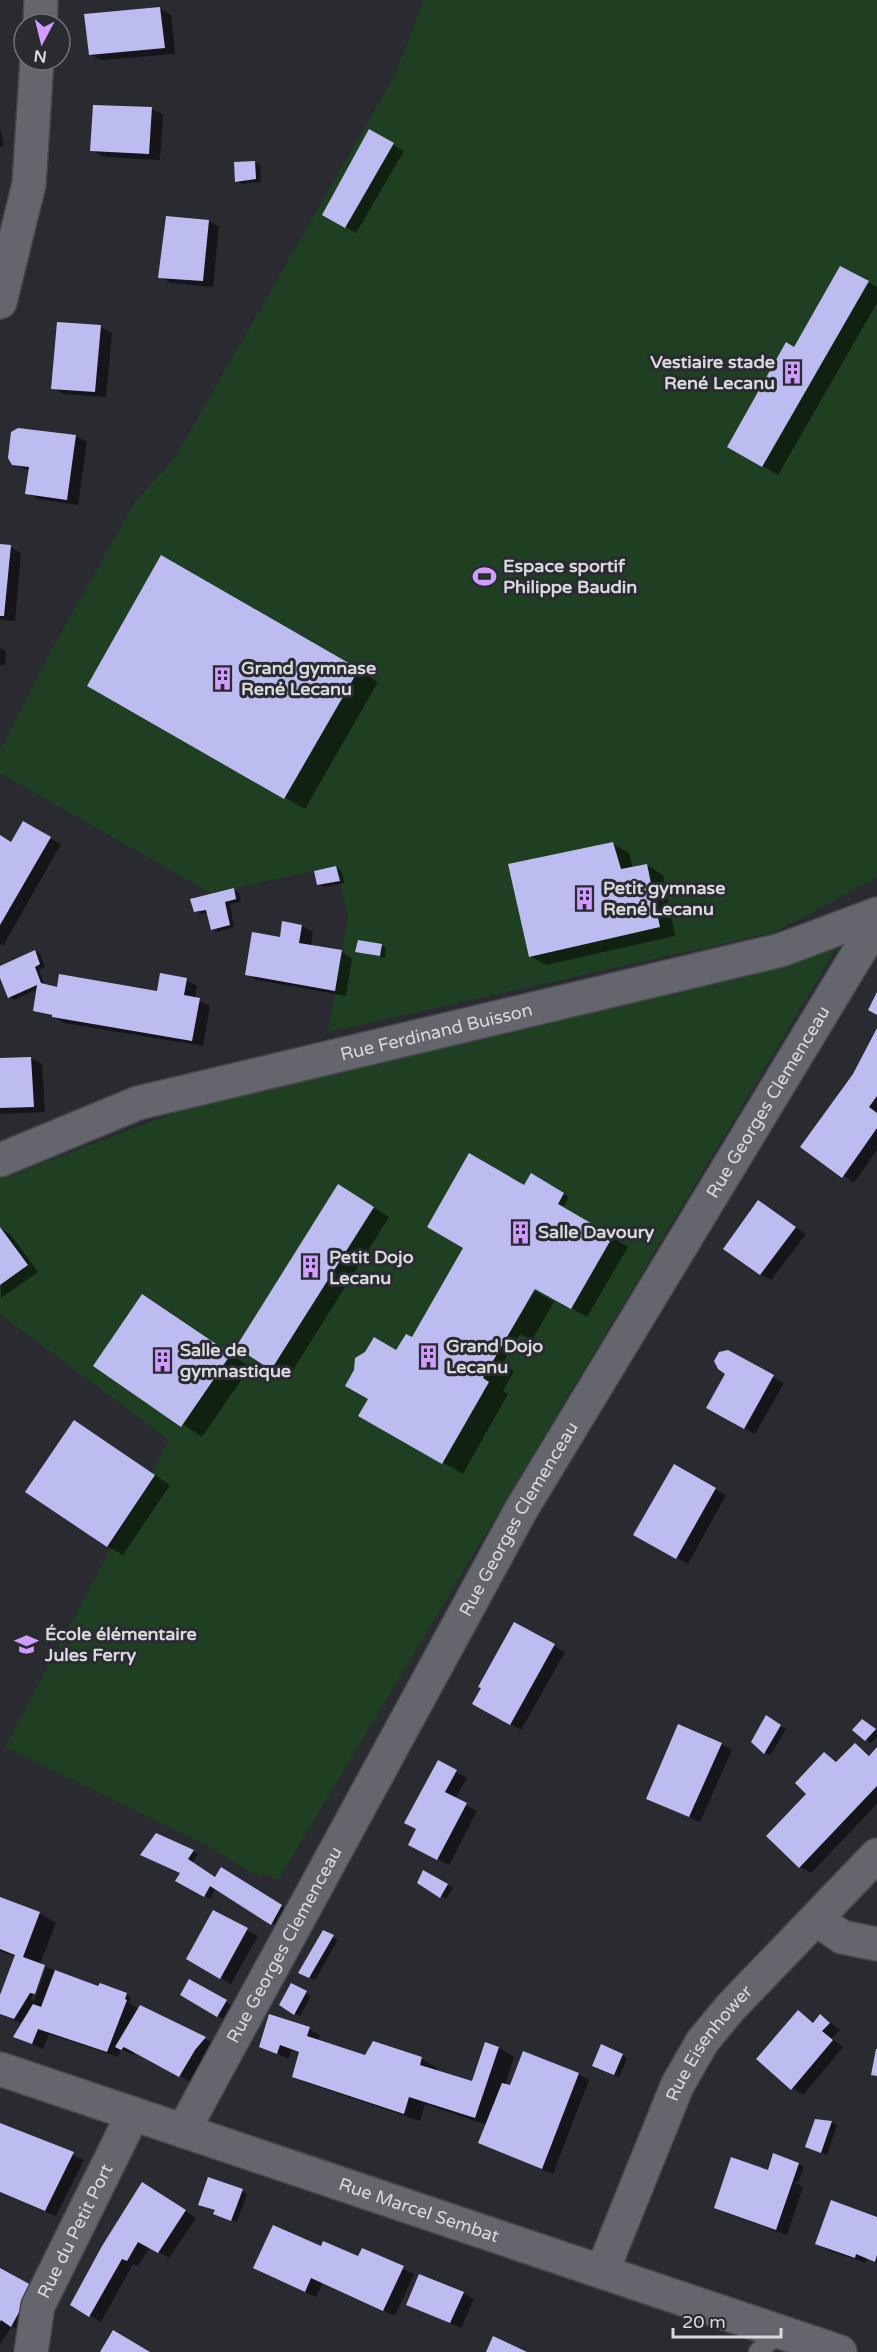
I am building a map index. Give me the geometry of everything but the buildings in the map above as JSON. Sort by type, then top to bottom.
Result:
[{"type":"street","points":[[0,302],[29,184],[36,72]]},
{"type":"street","name":"Rue Ferdinand Buisson","points":[[0,1160],[138,1103],[781,950],[877,914]]},
{"type":"street","name":"Rue Georges Clemenceau","points":[[183,2131],[521,1510],[877,922]]},
{"type":"street","name":"Rue Eisenhower","points":[[602,2272],[677,2086],[702,2042],[730,2008],[877,1855]]},
{"type":"street","points":[[816,1919],[842,1937],[877,1944]]},
{"type":"street","name":"Rue Marcel Sembat","points":[[0,2069],[602,2272],[769,2342],[840,2352]]},
{"type":"street","name":"Rue du Petit Port","points":[[31,2352],[38,2306],[132,2114]]},
{"type":"green space","name":"Espace sportif Philippe Baudin","points":[[424,0],[877,0],[877,877],[775,932],[328,1032],[348,916],[336,866],[211,893],[0,773],[0,750],[52,649],[135,502],[174,459],[395,75]]},
{"type":"green space","points":[[839,944],[278,1880],[263,1873],[260,1877],[206,1845],[5,1747],[169,1440],[0,1314],[0,1179],[209,1100]]},
{"type":"place","name":"Vestiaire stade René Lecanu","points":[[793,372]]},
{"type":"place","name":"Espace sportif Philippe Baudin","points":[[485,576]]},
{"type":"place","name":"Grand gymnase René Lecanu","points":[[223,678]]},
{"type":"place","name":"Petit gymnase René Lecanu","points":[[585,898]]},
{"type":"place","name":"Salle Davoury","points":[[520,1232]]},
{"type":"place","name":"Petit Dojo Lecanu","points":[[311,1267]]},
{"type":"place","name":"Grand Dojo Lecanu","points":[[428,1356]]},
{"type":"place","name":"Salle de gymnastique","points":[[162,1360]]},
{"type":"place","name":"École élémentaire Jules Ferry","points":[[27,1644]]}]
